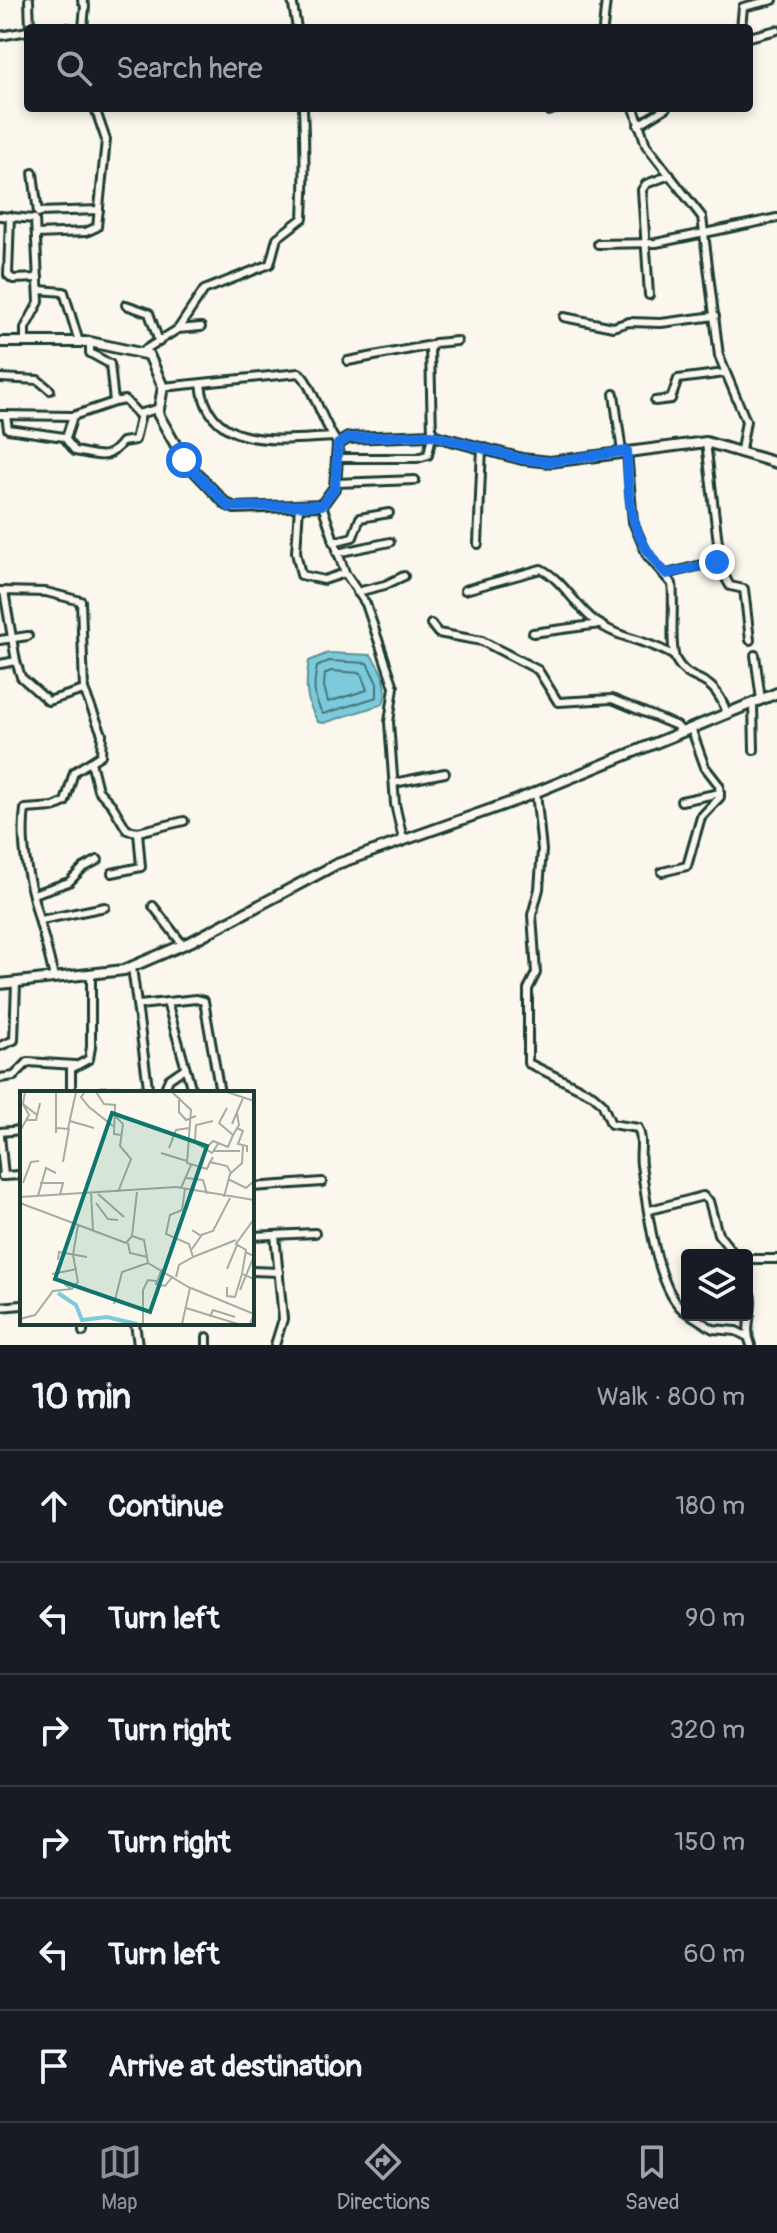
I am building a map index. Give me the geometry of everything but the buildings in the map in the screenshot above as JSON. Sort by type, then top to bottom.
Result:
[{"type":"street","points":[[29,0],[29,24]]},
{"type":"street","points":[[82,0],[85,6],[83,24]]},
{"type":"street","points":[[292,0],[296,24]]},
{"type":"street","points":[[603,24],[606,0]]},
{"type":"street","points":[[741,24],[743,7],[773,0]]},
{"type":"street","points":[[753,36],[777,30]]},
{"type":"street","points":[[0,36],[24,31]]},
{"type":"street","points":[[36,234],[93,230],[97,227],[106,140],[96,112]]},
{"type":"street","points":[[143,351],[178,329],[204,290],[270,264],[277,238],[303,218],[301,196],[307,183],[303,112]]},
{"type":"street","points":[[635,112],[646,145],[699,212],[725,373],[746,421],[741,450]]},
{"type":"street","points":[[638,125],[659,112]]},
{"type":"street","points":[[25,343],[27,323],[38,308],[39,290],[33,173]]},
{"type":"street","points":[[649,295],[642,190],[649,182],[670,175]]},
{"type":"street","points":[[0,216],[99,210]]},
{"type":"street","points":[[10,216],[8,275],[13,279],[38,278]]},
{"type":"street","points":[[598,244],[646,244],[704,235],[777,218]]},
{"type":"street","points":[[39,290],[64,292],[79,342]]},
{"type":"street","points":[[126,305],[142,309],[155,317],[159,342]]},
{"type":"street","points":[[564,317],[613,327],[629,322],[671,322],[715,316]]},
{"type":"street","points":[[178,329],[201,327]]},
{"type":"street","points":[[348,361],[457,341]]},
{"type":"street","points":[[0,342],[90,342],[143,351],[154,361],[163,387],[157,409],[184,460],[229,507],[322,505]]},
{"type":"street","points":[[90,342],[90,353],[110,364],[114,402]]},
{"type":"street","points":[[336,458],[422,458],[430,453],[432,345]]},
{"type":"street","points":[[655,401],[671,399],[678,379],[725,373]]},
{"type":"street","points":[[163,387],[303,375],[321,420],[336,441],[336,483],[322,505],[345,573],[366,604],[394,687],[389,722],[403,839]]},
{"type":"street","points":[[0,378],[38,380],[50,390]]},
{"type":"street","points":[[201,384],[210,412],[224,428],[268,441],[336,441],[432,435],[550,462],[706,442],[777,463]]},
{"type":"street","points":[[614,394],[633,522],[647,555],[667,574],[675,603],[674,656]]},
{"type":"street","points":[[141,414],[135,440],[119,444],[111,455],[75,451],[66,438],[8,429],[3,415],[73,416],[125,400],[135,413],[157,409]]},
{"type":"street","points":[[66,438],[73,416]]},
{"type":"street","points":[[706,442],[710,499],[720,555],[717,562]]},
{"type":"street","points":[[478,544],[482,447]]},
{"type":"street","points":[[336,483],[415,480]]},
{"type":"street","points":[[299,506],[296,552],[301,575],[324,580],[345,573]]},
{"type":"street","points":[[333,542],[353,537],[360,518],[389,513]]},
{"type":"street","points":[[337,553],[390,542]]},
{"type":"street","points":[[667,574],[717,562]]},
{"type":"street","points":[[717,562],[730,586],[744,589],[750,640]]},
{"type":"street","points":[[465,590],[541,569],[600,624],[652,643],[674,656],[684,670],[716,687],[727,713]]},
{"type":"street","points":[[357,592],[404,576]]},
{"type":"street","points":[[54,978],[33,894],[23,836],[26,808],[64,804],[74,772],[101,755],[104,742],[84,690],[81,601],[46,592],[2,591],[21,677],[48,701],[84,690]]},
{"type":"street","points":[[431,624],[438,633],[482,641],[529,664],[543,674],[552,697],[558,702],[612,699],[686,730],[705,767],[719,785],[720,793],[701,817],[687,866],[662,872]]},
{"type":"street","points":[[533,633],[600,624]]},
{"type":"street","points":[[0,640],[28,636]]},
{"type":"street","points":[[754,750],[757,701],[755,655]]},
{"type":"street","points":[[0,664],[16,661]]},
{"type":"street","points":[[0,984],[91,975],[132,967],[183,945],[337,864],[536,792],[777,693]]},
{"type":"street","points":[[91,762],[98,790],[115,809],[124,828],[138,832],[184,821]]},
{"type":"street","points":[[394,783],[445,773]]},
{"type":"street","points":[[536,792],[542,850],[539,889],[532,915],[536,973],[528,989],[528,1063],[593,1095],[602,1103],[611,1124],[638,1128],[651,1233],[667,1290],[681,1308]]},
{"type":"street","points":[[681,801],[720,793]]},
{"type":"street","points":[[112,873],[141,867],[138,832]]},
{"type":"street","points":[[33,894],[69,882],[83,868],[98,860]]},
{"type":"street","points":[[153,906],[183,945]]},
{"type":"street","points":[[41,920],[105,907]]},
{"type":"street","points":[[132,967],[149,1084],[146,1090],[139,1091]]},
{"type":"street","points":[[0,1078],[14,1076],[28,1062],[75,1065],[89,1059],[91,975]]},
{"type":"street","points":[[0,1046],[14,1040],[16,983]]},
{"type":"street","points":[[200,999],[208,1007],[220,1091]]},
{"type":"street","points":[[139,1005],[210,999]]},
{"type":"street","points":[[167,1002],[191,1087]]},
{"type":"street","points":[[71,1091],[70,1074],[75,1065]]},
{"type":"street","points":[[164,1091],[169,1079],[185,1068]]},
{"type":"street","points":[[2,1176],[0,1133],[20,1130]]},
{"type":"street","points":[[254,1187],[322,1182]]},
{"type":"street","points":[[650,1210],[705,1197],[718,1234],[730,1249]]},
{"type":"street","points":[[254,1236],[315,1233]]},
{"type":"street","points":[[275,1235],[283,1319],[275,1345]]},
{"type":"street","points":[[753,1259],[777,1259]]},
{"type":"street","points":[[254,1271],[279,1272]]},
{"type":"street","points":[[0,1307],[20,1305]]},
{"type":"street","points":[[700,1321],[713,1329],[736,1331],[750,1341]]},
{"type":"street","points":[[750,1341],[751,1321]]},
{"type":"street","points":[[83,1325],[83,1332]]},
{"type":"street","points":[[135,1325],[138,1345]]},
{"type":"water","points":[[328,653],[371,655],[384,678],[386,691],[383,704],[324,723],[318,722],[308,699],[309,661]]},
{"type":"route","points":[[184,460],[229,507],[242,509],[322,505],[335,487],[338,444],[348,438],[432,435],[522,459],[550,462],[627,451],[633,522],[647,555],[667,574],[717,562]]}]
